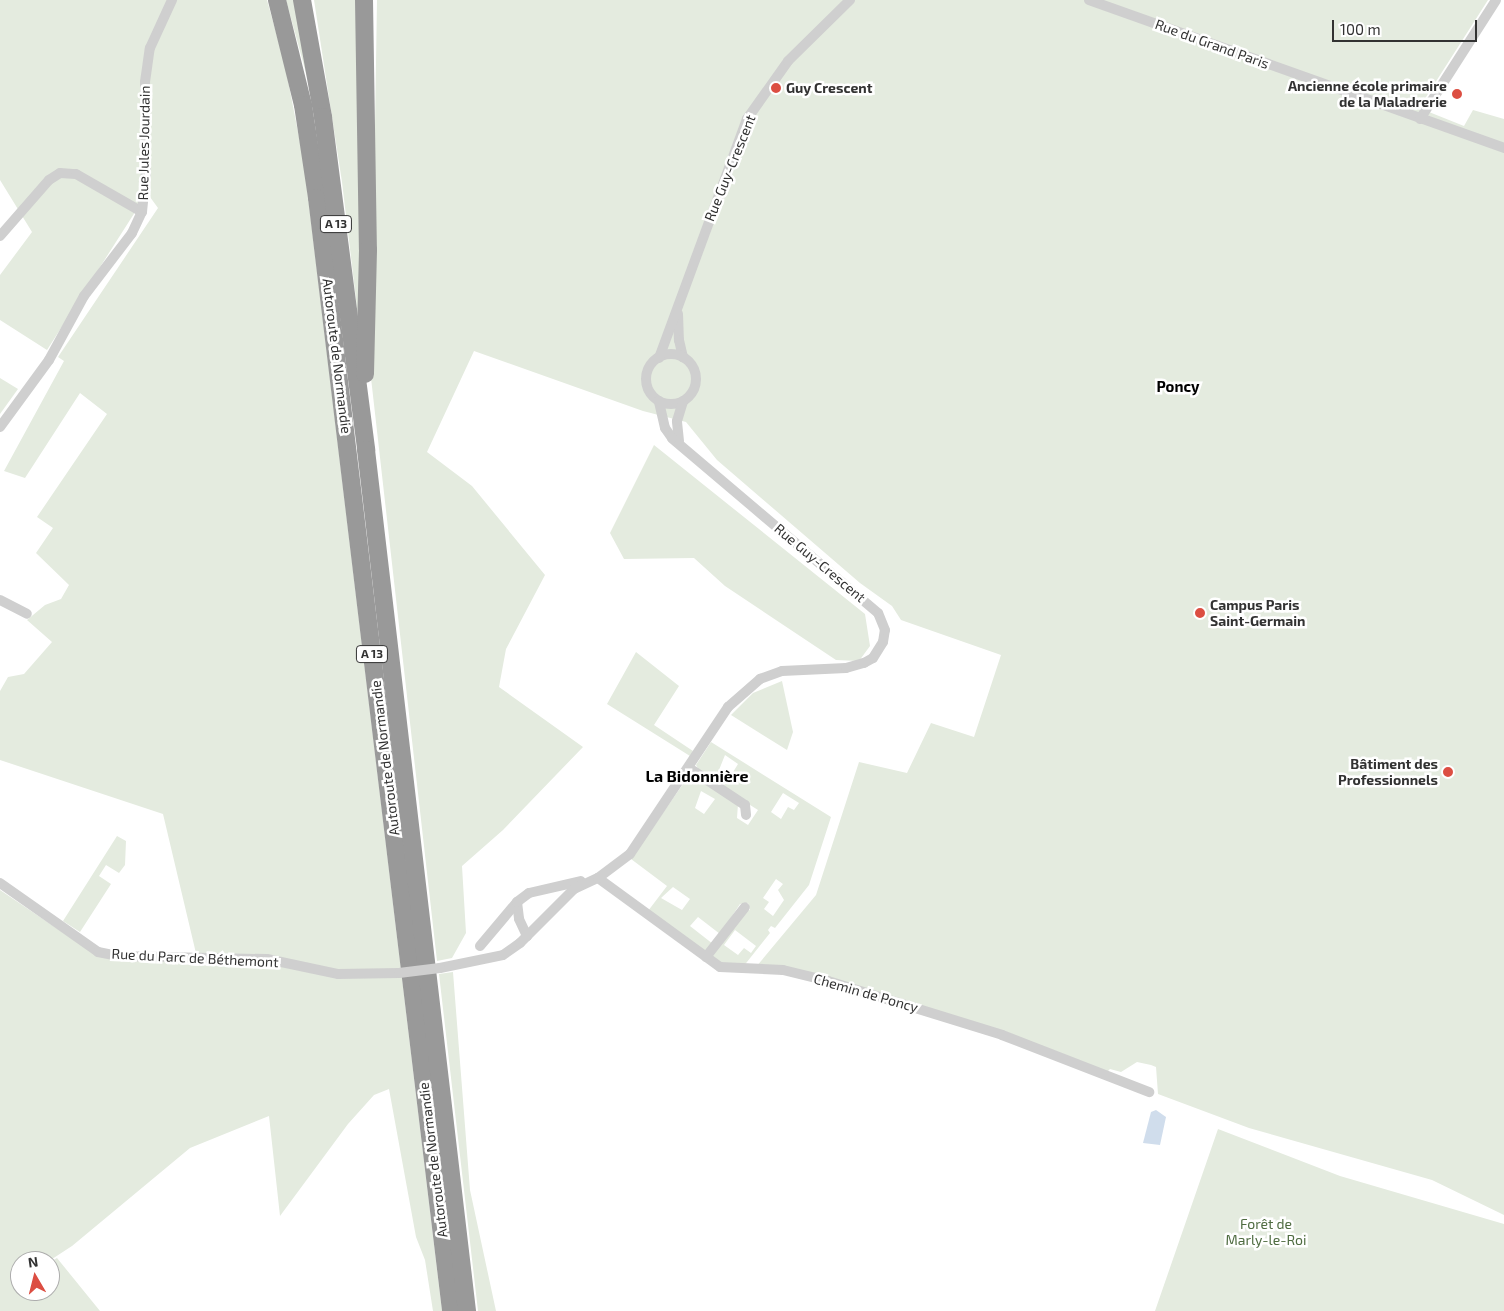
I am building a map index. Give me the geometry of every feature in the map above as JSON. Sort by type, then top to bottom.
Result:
[{"type":"highway","name":"Autoroute de Normandie","points":[[277,0],[303,105],[317,198],[451,1311]]},
{"type":"highway","name":"Autoroute de Normandie","points":[[302,0],[324,126],[366,450],[467,1311]]},
{"type":"highway","points":[[364,0],[366,450]]},
{"type":"street","name":"Rue Jules Jourdain","points":[[0,427],[49,360],[84,296],[132,233],[142,212],[146,172],[145,82],[150,48],[172,0]]},
{"type":"street","name":"Rue Guy-Crescent","points":[[850,0],[788,61],[747,119],[659,358],[650,366],[646,382],[650,393],[659,401],[665,428],[878,613],[884,635],[873,658]]},
{"type":"street","name":"Rue du Grand Paris","points":[[1089,0],[1504,148]]},
{"type":"street","points":[[1420,119],[1496,0]]},
{"type":"street","points":[[0,236],[48,180],[60,173],[76,174],[142,212]]},
{"type":"street","name":"Rue Guy-Crescent","points":[[678,308],[679,340],[683,358],[692,367],[696,381],[694,389],[683,401],[677,421],[679,441]]},
{"type":"street","points":[[659,358],[671,354],[683,358]]},
{"type":"street","points":[[659,401],[667,404],[683,401]]},
{"type":"street","points":[[0,600],[27,614]]},
{"type":"street","name":"Rue du Parc de Béthemont","points":[[0,883],[98,952],[118,956],[267,959],[338,974],[399,973],[440,968],[503,955],[527,936],[559,901],[630,854],[728,707],[760,679],[782,671],[846,668],[873,658]]},
{"type":"street","points":[[689,768],[745,805],[746,814]]},
{"type":"street","points":[[480,946],[516,902],[540,888],[594,879]]},
{"type":"street","name":"Chemin de Poncy","points":[[594,879],[720,967],[782,970],[828,981],[1002,1035],[1149,1092]]},
{"type":"street","points":[[516,902],[519,919],[527,936]]},
{"type":"street","points":[[706,957],[745,907]]},
{"type":"green space","points":[[0,0],[267,0],[285,65],[304,163],[442,1311],[433,1311],[425,1260],[416,1237],[389,1089],[374,1095],[348,1124],[280,1216],[269,1116],[190,1148],[72,1246],[60,1254],[60,1251],[10,1251],[10,1301],[60,1301],[60,1262],[100,1311],[0,1311],[0,890],[93,953],[199,966],[163,814],[0,760],[0,691],[8,677],[24,674],[52,642],[27,620],[45,605],[61,599],[69,585],[36,553],[53,528],[37,517],[107,414],[80,393],[25,478],[4,471],[64,361],[58,357],[158,208],[150,197],[137,209],[47,350],[0,320],[0,275],[32,232],[0,180]]},
{"type":"green space","points":[[286,0],[296,0],[315,106]]},
{"type":"green space","points":[[314,0],[356,0],[361,296],[358,316],[342,182]]},
{"type":"green space","name":"Campus Paris Saint-Germain","points":[[377,0],[1488,0],[1419,108],[1464,126],[1473,110],[1504,119],[1504,1215],[1432,1180],[1249,1128],[1158,1094],[1156,1067],[1151,1065],[1137,1062],[1121,1072],[1110,1069],[1107,1072],[994,1029],[756,967],[816,895],[859,762],[907,773],[931,723],[974,737],[1001,655],[901,620],[892,606],[860,583],[717,460],[686,422],[643,411],[474,351],[427,452],[472,486],[545,575],[506,649],[499,687],[583,747],[503,830],[462,866],[466,933],[452,958],[437,961],[371,378]]},
{"type":"green space","points":[[0,378],[18,389],[0,414]]},
{"type":"green space","points":[[654,445],[865,614],[870,646],[859,661],[836,660],[725,586],[694,558],[624,559],[610,533]]},
{"type":"green space","points":[[636,652],[679,686],[654,725],[693,751],[690,756],[607,704]]},
{"type":"green space","points":[[782,681],[793,732],[787,750],[731,715],[753,693]]},
{"type":"green space","points":[[711,742],[831,817],[809,885],[775,928],[771,926],[768,930],[770,933],[743,967],[719,964],[710,956],[745,911],[750,910],[748,903],[740,904],[720,934],[698,917],[690,926],[713,944],[706,953],[648,911],[667,886],[631,859],[690,774],[738,804],[737,818],[748,825],[758,810],[701,774],[696,765]],"holes":[[[725,755],[738,764],[727,782],[717,775]],[[701,791],[715,799],[704,814],[695,808]],[[783,793],[799,803],[794,810],[788,807],[781,819],[771,812]],[[776,879],[783,884],[778,890],[784,900],[773,916],[764,909],[769,902],[763,898]],[[673,887],[690,899],[682,910],[661,898]],[[735,930],[756,946],[751,953],[744,948],[738,955],[724,945]]]},
{"type":"green space","points":[[117,836],[126,841],[125,865],[119,873],[106,865],[99,876],[111,884],[80,932],[63,921]]},
{"type":"green space","points":[[453,972],[470,1190],[496,1311],[478,1311],[439,974]]},
{"type":"green space","name":"Forêt de Marly-le-Roi","points":[[1218,1129],[1340,1176],[1504,1224],[1504,1311],[1155,1311]]},
{"type":"water","points":[[1156,1110],[1166,1117],[1160,1145],[1143,1143],[1151,1112]]},
{"type":"place","name":"Guy Crescent","points":[[776,88]]},
{"type":"place","name":"Ancienne école primaire de la Maladrerie","points":[[1457,94]]},
{"type":"place","name":"Campus Paris Saint-Germain","points":[[1200,613]]},
{"type":"place","name":"Bâtiment des Professionnels","points":[[1448,772]]},
{"type":"district","name":"Poncy","points":[[1178,387]]},
{"type":"district","name":"La Bidonnière","points":[[697,776]]}]
